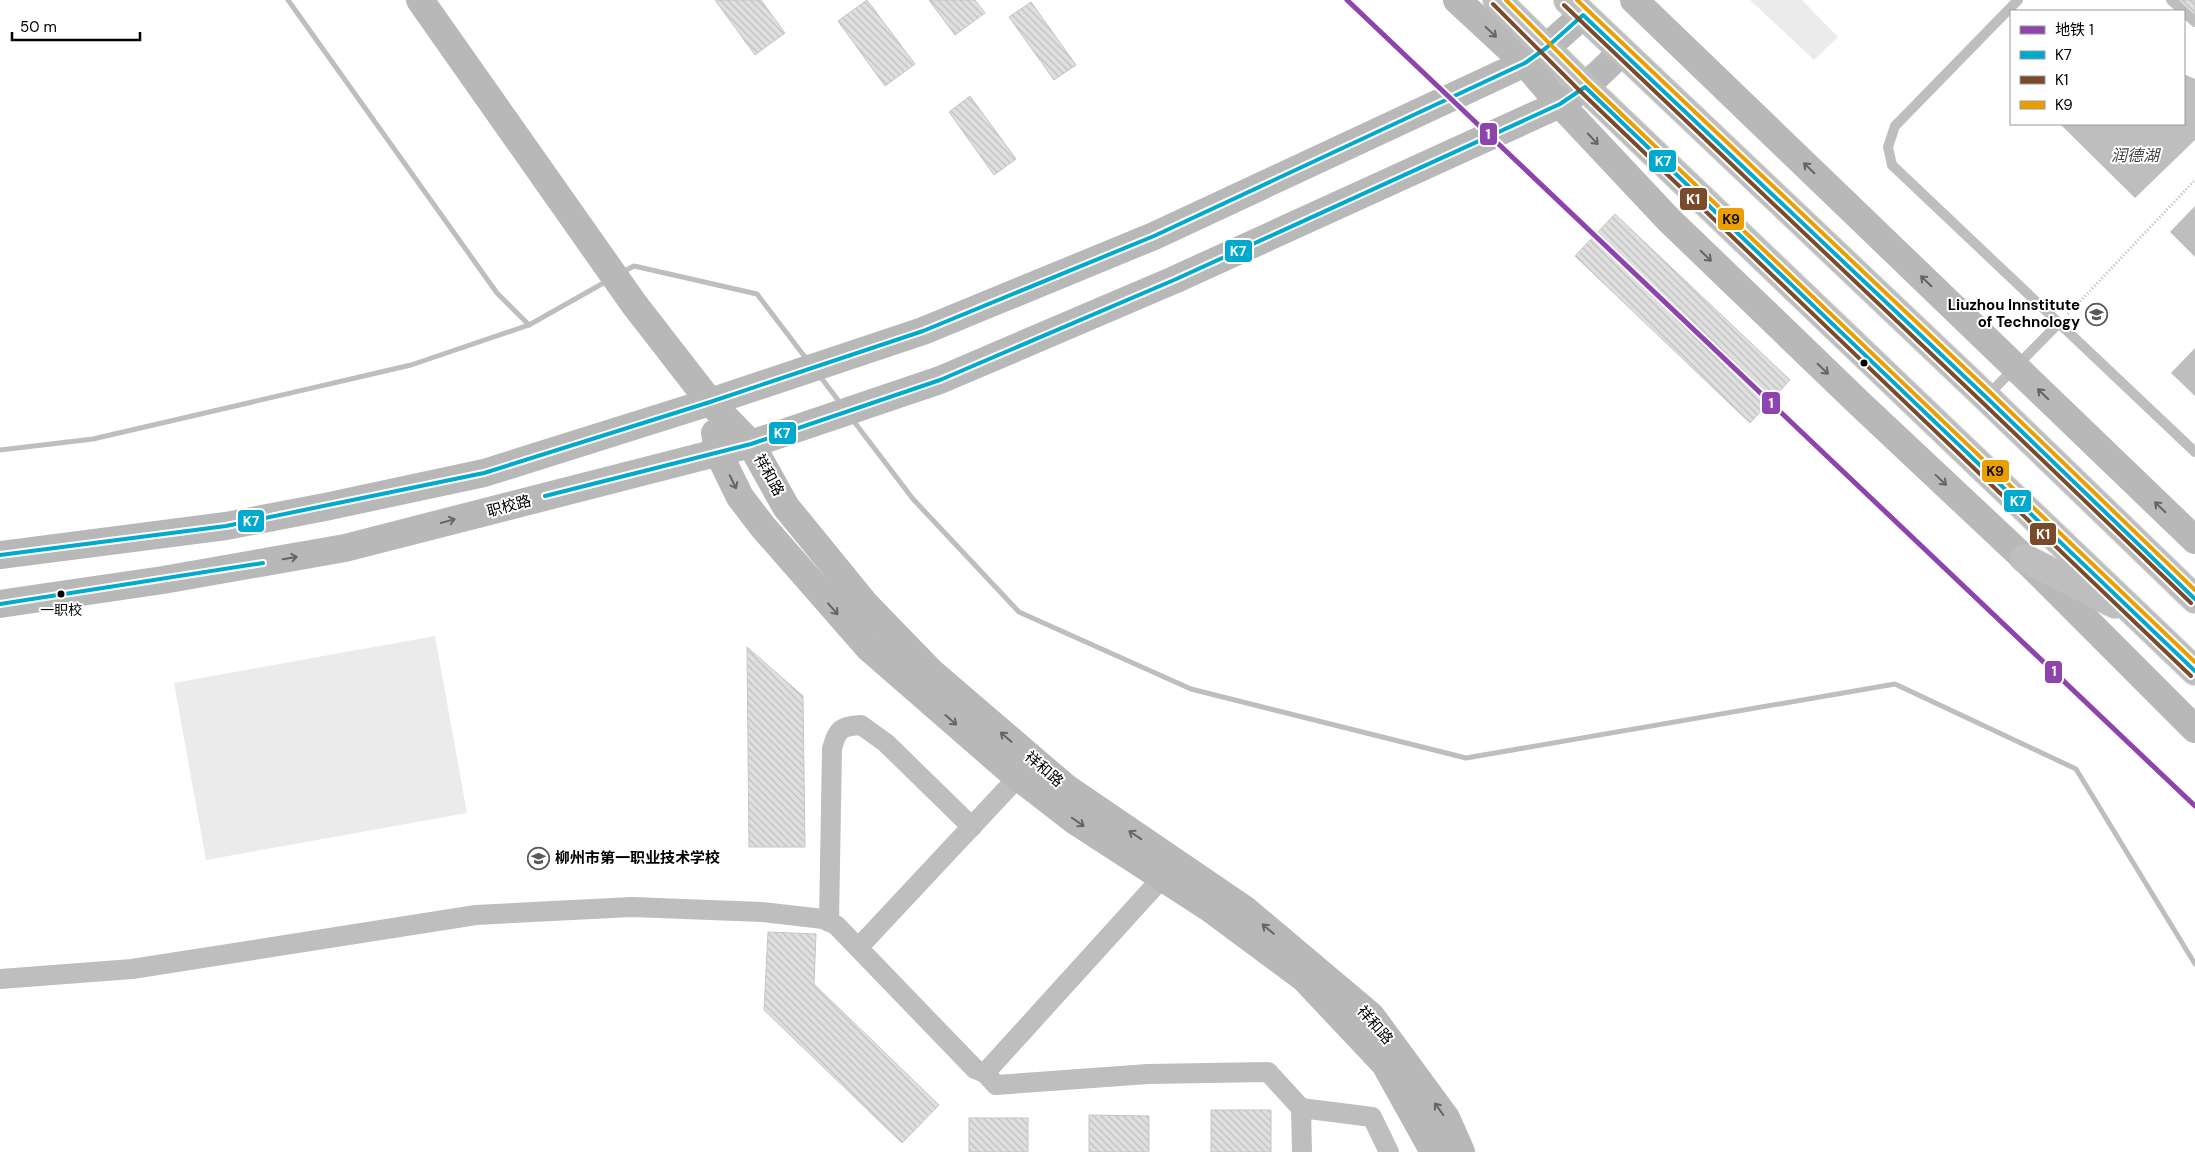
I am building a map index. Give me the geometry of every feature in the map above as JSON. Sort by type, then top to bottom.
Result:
[{"type":"highway","points":[[1497,0],[1535,56],[1585,87],[2140,616],[2195,671]]},
{"type":"highway","points":[[1576,8],[1986,397],[2195,599]]},
{"type":"highway","points":[[2024,558],[2140,616]]},
{"type":"main road","points":[[420,0],[634,304],[710,402]]},
{"type":"main road","points":[[1457,0],[1535,56],[1560,104],[1668,219],[1860,404],[2024,558],[2195,729]]},
{"type":"main road","points":[[1634,0],[2195,540]]},
{"type":"main road","points":[[0,555],[226,526],[484,473],[803,372],[923,331],[1154,236],[1535,56],[1576,8]]},
{"type":"main road","name":"职校路","points":[[0,604],[163,580],[346,548],[751,444],[818,422],[940,380],[1174,280],[1560,104],[1585,87],[1622,52]]},
{"type":"main road","name":"祥和路","points":[[710,402],[751,444],[786,507],[866,605],[932,673],[1065,787],[1244,909],[1371,1016],[1446,1118],[1461,1152]]},
{"type":"main road","name":"祥和路","points":[[710,402],[718,452],[740,497],[762,527],[869,648],[923,697],[1018,777],[1074,820],[1211,910],[1304,978],[1385,1064],[1434,1152]]},
{"type":"street","points":[[829,922],[832,749],[835,734],[846,725],[861,725],[886,743],[972,827]]},
{"type":"street","points":[[858,948],[1018,777]]},
{"type":"street","points":[[985,1073],[1162,878]]},
{"type":"street","points":[[0,979],[132,969],[476,915],[632,907],[762,912],[823,919],[836,925],[975,1069],[985,1073],[996,1085],[1148,1074],[1268,1072],[1301,1108],[1372,1117],[1389,1152]]},
{"type":"street","points":[[1301,1108],[1302,1152]]},
{"type":"lane","points":[[2018,0],[1895,126],[1888,147],[1892,165],[2195,452]]},
{"type":"lane","points":[[2172,0],[2183,10]]},
{"type":"lane","points":[[2185,12],[2195,22]]},
{"type":"lane","points":[[1986,397],[2058,324]]},
{"type":"path","points":[[2058,324],[2195,180]]},
{"type":"shaded area","points":[[1750,0],[1802,0],[1838,37],[1814,60]]},
{"type":"shaded area","points":[[435,636],[467,813],[206,860],[174,683]]},
{"type":"water","name":"润德湖","points":[[2185,74],[2195,79],[2195,140],[2135,198],[2061,125],[2185,125]]},
{"type":"water","points":[[2195,206],[2195,257],[2170,232]]},
{"type":"water","points":[[2195,348],[2195,396],[2171,373]]},
{"type":"building","points":[[715,0],[761,0],[785,33],[755,55]]},
{"type":"building","points":[[867,0],[915,64],[885,86],[838,21]]},
{"type":"building","points":[[929,0],[975,0],[985,13],[955,35]]},
{"type":"building","points":[[2176,0],[2195,0],[2195,16]]},
{"type":"building","points":[[1031,2],[1076,65],[1054,80],[1009,17]]},
{"type":"building","points":[[970,96],[1016,159],[994,175],[949,112]]},
{"type":"building","points":[[1615,214],[1790,380],[1750,423],[1575,256]]},
{"type":"building","points":[[747,647],[803,696],[805,847],[749,847]]},
{"type":"building","points":[[768,932],[816,934],[814,984],[939,1105],[902,1143],[764,1010]]},
{"type":"building","points":[[1211,1110],[1271,1110],[1271,1152],[1211,1152]]},
{"type":"building","points":[[1089,1115],[1149,1116],[1149,1152],[1089,1152]]},
{"type":"building","points":[[969,1118],[1028,1118],[1028,1152],[969,1152]]},
{"type":"waterway","points":[[288,0],[497,293],[529,325]]},
{"type":"waterway","points":[[621,273],[634,266],[757,294],[808,361]]},
{"type":"waterway","points":[[0,450],[93,439],[411,365],[529,325],[607,281]]},
{"type":"waterway","points":[[819,375],[841,404]]},
{"type":"waterway","points":[[852,419],[913,499],[1019,612],[1191,689],[1466,758],[1895,684],[2076,769],[2195,964]]},
{"type":"metro line","name":"1","points":[[1347,0],[2195,806]]},
{"type":"transit line","name":"K9","points":[[1506,0],[1589,83],[2195,662]]},
{"type":"transit line","name":"K9","points":[[1577,0],[1990,392],[2195,590]]},
{"type":"transit line","name":"K1","points":[[1493,4],[1581,92],[2191,676]]},
{"type":"transit line","name":"K1","points":[[1564,5],[2191,603]]},
{"type":"transit line","name":"K7","points":[[0,555],[226,526],[484,473],[710,402],[923,331],[1154,236],[1525,63],[1546,48],[1583,15],[1986,397],[2195,599]]},
{"type":"transit line","name":"K7","points":[[545,496],[751,444],[940,380],[1174,280],[1560,104],[1585,87],[2195,671]]},
{"type":"transit line","name":"K7","points":[[0,604],[263,563]]},
{"type":"place","name":"Liuzhou Innstitute of Technology","points":[[2096,314]]},
{"type":"place","name":"一职校","points":[[61,594]]},
{"type":"place","name":"柳州市第一职业技术学校","points":[[539,858]]}]
